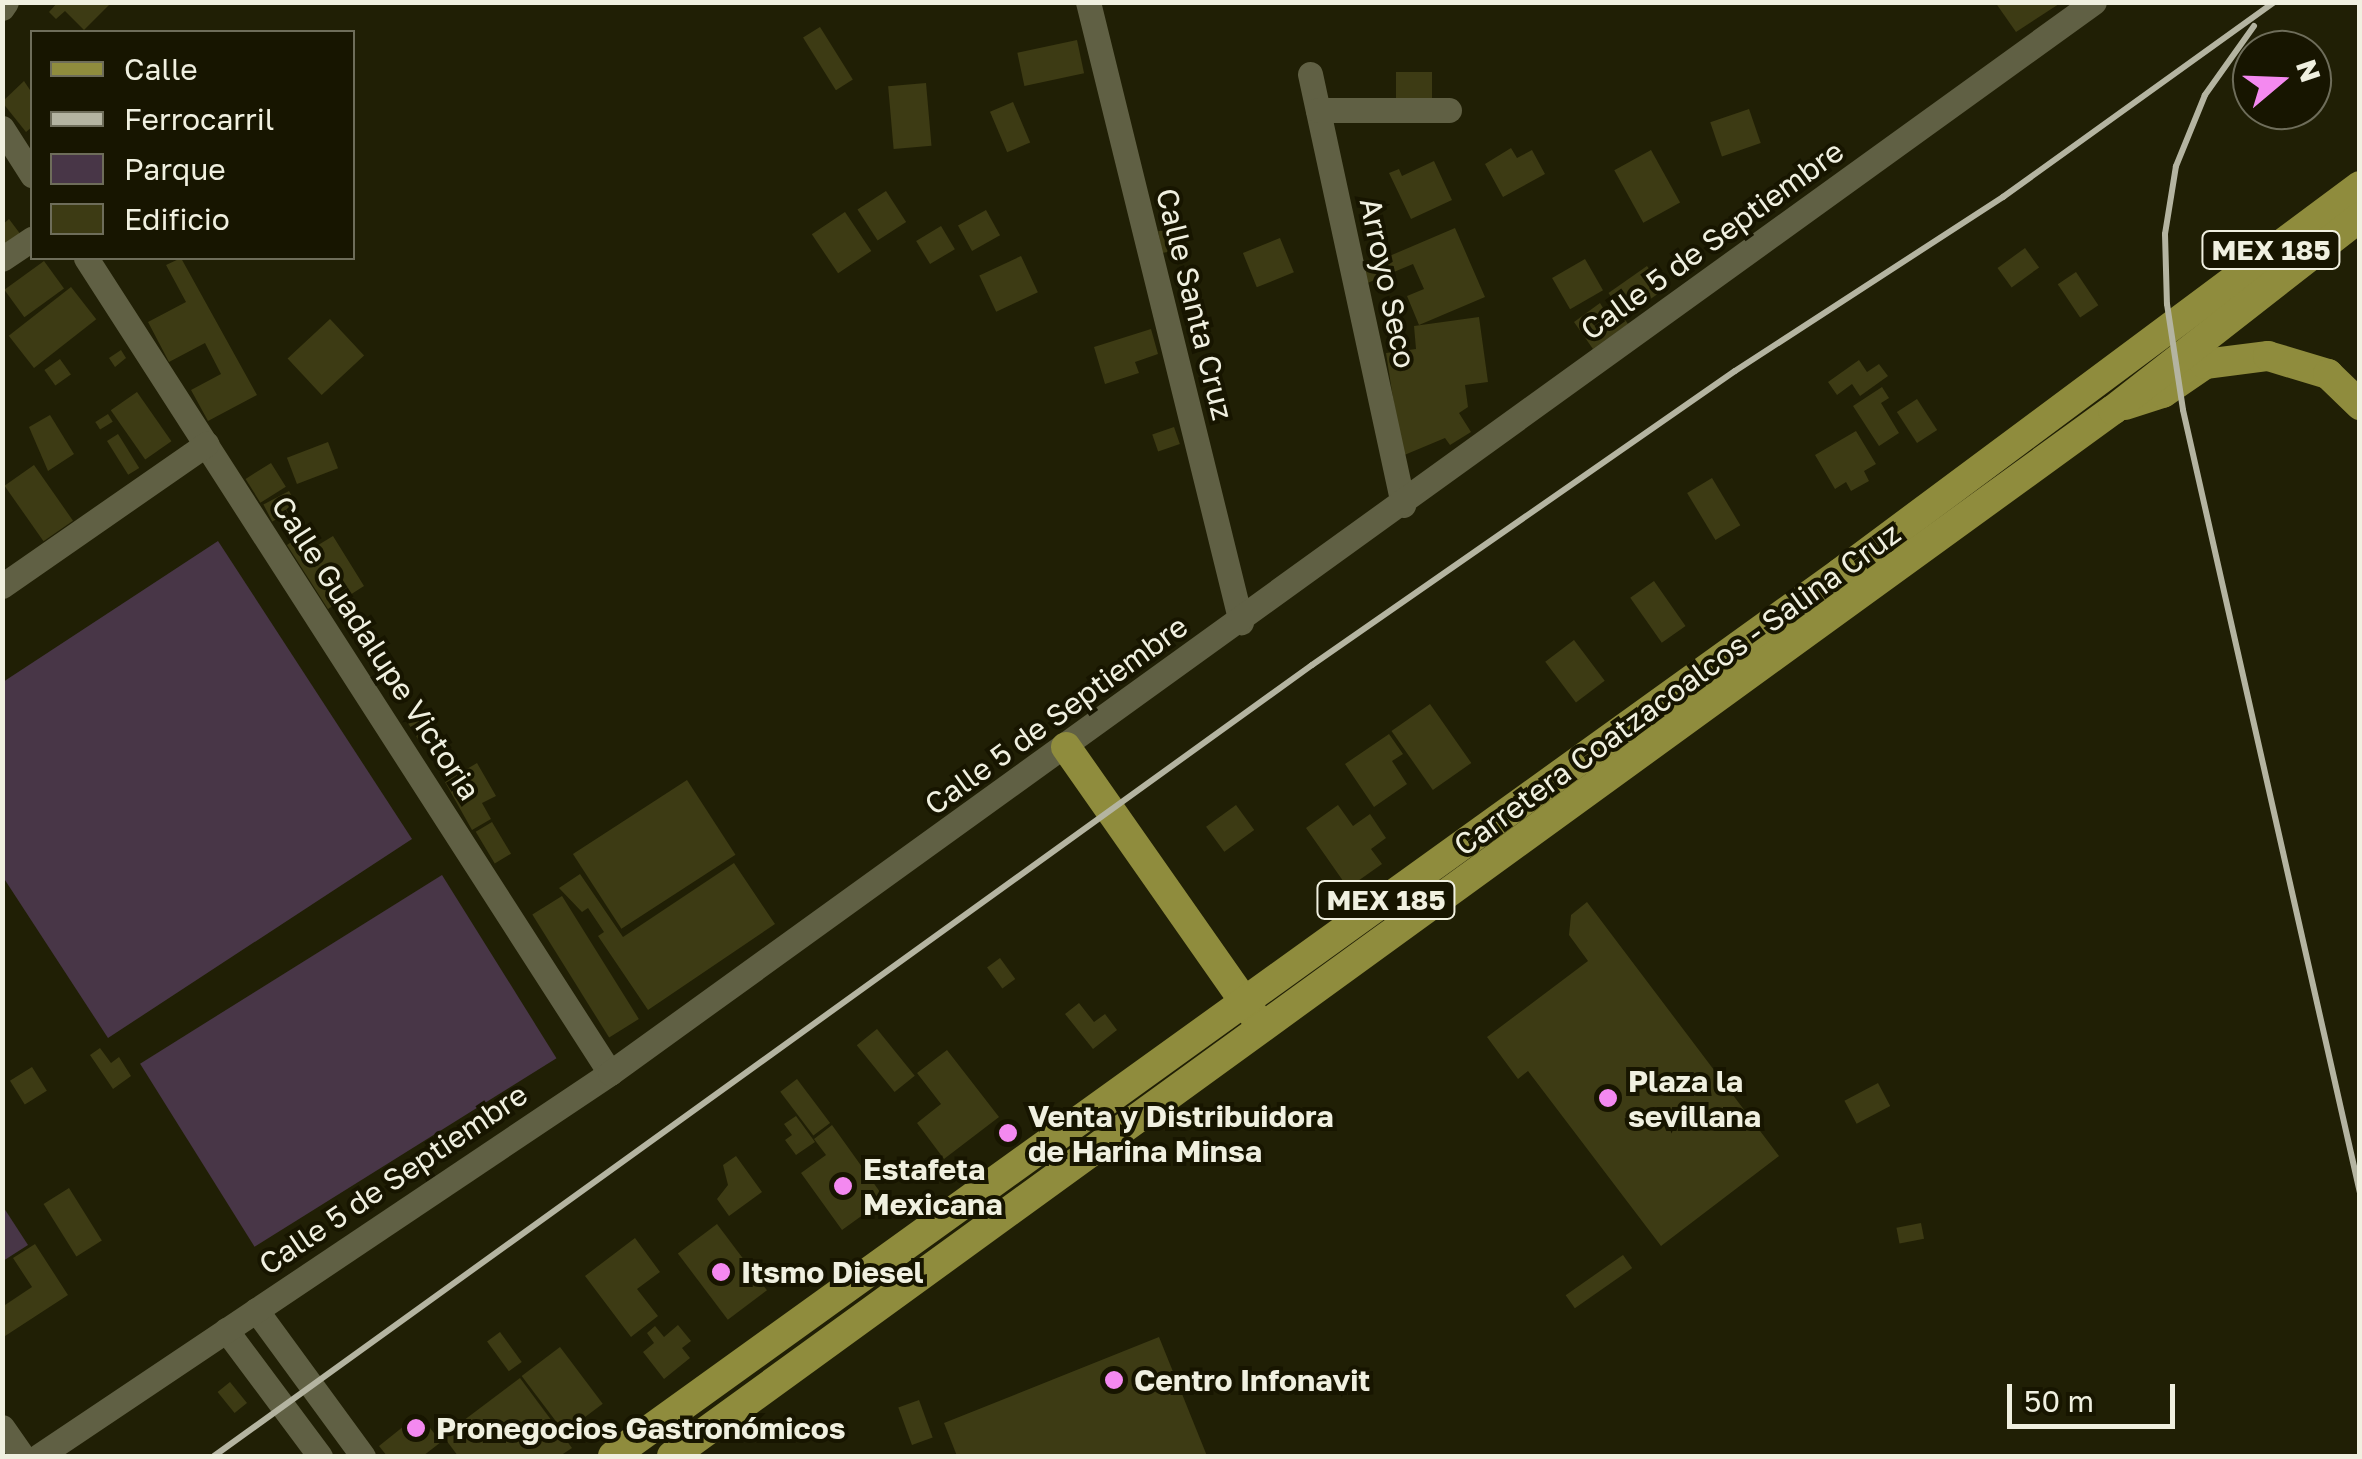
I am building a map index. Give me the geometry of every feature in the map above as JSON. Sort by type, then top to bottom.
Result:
[{"type":"main road","name":"MEX 185","points":[[672,1456],[2113,410],[2156,384],[2200,336],[2357,198]]},
{"type":"main road","name":"Carretera Coatzacoalcos - Salina Cruz","points":[[613,1456],[1840,573],[2152,335],[2200,336]]},
{"type":"main road","points":[[2200,336],[2268,356],[2298,360],[2328,374],[2360,404]]},
{"type":"main road","points":[[1066,747],[1248,999],[1260,1032]]},
{"type":"street","name":"Calle Santa Cruz","points":[[1088,2],[1241,622]]},
{"type":"street","name":"Calle 5 de Septiembre","points":[[39,1456],[610,1073],[1241,622],[2094,2]]},
{"type":"street","name":"Arroyo Seco","points":[[1310,74],[1403,505]]},
{"type":"street","points":[[1318,110],[1448,110]]},
{"type":"street","points":[[2,128],[30,171]]},
{"type":"street","points":[[2,259],[30,239]]},
{"type":"street","name":"Calle Guadalupe Victoria","points":[[87,260],[610,1073]]},
{"type":"street","points":[[2,586],[206,444]]},
{"type":"street","points":[[256,1310],[363,1456]]},
{"type":"street","points":[[226,1330],[320,1456]]},
{"type":"street","points":[[2,1427],[22,1456]]},
{"type":"green space","points":[[218,541],[412,839],[108,1038],[3,877],[3,682]]},
{"type":"green space","points":[[442,875],[556,1058],[255,1247],[140,1064]]},
{"type":"green space","points":[[2,1205],[28,1245],[3,1261],[2,1261]]},
{"type":"building","points":[[58,2],[112,2],[84,30],[65,11],[56,19],[49,12]]},
{"type":"building","points":[[1995,2],[2062,2],[2016,32]]},
{"type":"building","points":[[820,27],[853,80],[836,90],[803,38]]},
{"type":"building","points":[[1077,40],[1084,73],[1024,86],[1017,53]]},
{"type":"building","points":[[1396,72],[1432,72],[1432,107],[1396,107]]},
{"type":"building","points":[[24,81],[30,90],[30,129],[26,132],[2,102]]},
{"type":"building","points":[[926,83],[931,146],[894,149],[888,86]]},
{"type":"building","points":[[1013,102],[1030,143],[1007,152],[990,112]]},
{"type":"building","points":[[1749,109],[1761,143],[1722,156],[1710,122]]},
{"type":"building","points":[[1511,148],[1517,158],[1532,150],[1545,174],[1503,197],[1485,164]]},
{"type":"building","points":[[1651,150],[1680,202],[1643,223],[1614,170]]},
{"type":"building","points":[[1434,161],[1452,200],[1411,219],[1389,173],[1399,169],[1402,176]]},
{"type":"building","points":[[886,191],[906,222],[878,241],[857,210]]},
{"type":"building","points":[[986,210],[1000,235],[972,251],[958,226]]},
{"type":"building","points":[[845,212],[871,251],[838,273],[812,234]]},
{"type":"building","points":[[9,219],[21,235],[2,250],[2,225]]},
{"type":"building","points":[[941,226],[955,249],[930,264],[916,241]]},
{"type":"building","points":[[1455,228],[1485,297],[1419,325],[1407,296],[1424,289],[1413,264],[1365,284],[1359,269]]},
{"type":"building","points":[[1171,229],[1175,251],[1162,253],[1158,231]]},
{"type":"building","points":[[1280,238],[1294,272],[1257,287],[1243,253]]},
{"type":"building","points":[[2025,248],[2039,267],[2012,287],[1997,268]]},
{"type":"building","points":[[1021,256],[1038,292],[996,312],[979,275]]},
{"type":"building","points":[[1585,259],[1603,290],[1570,309],[1552,278]]},
{"type":"building","points":[[182,260],[257,395],[208,421],[191,390],[221,374],[205,343],[169,362],[148,322],[186,302],[166,265]]},
{"type":"building","points":[[44,261],[64,289],[24,317],[4,290]]},
{"type":"building","points":[[1647,266],[1664,290],[1625,317],[1608,293]]},
{"type":"building","points":[[2076,272],[2098,305],[2080,317],[2058,284]]},
{"type":"building","points":[[71,287],[96,319],[34,368],[9,336]]},
{"type":"building","points":[[1600,303],[1608,316],[1618,309],[1628,324],[1593,349],[1574,322]]},
{"type":"building","points":[[1479,317],[1488,382],[1465,385],[1468,407],[1459,413],[1471,432],[1450,445],[1445,438],[1402,456],[1386,353],[1416,349],[1414,326]]},
{"type":"building","points":[[330,319],[364,356],[322,395],[288,359]]},
{"type":"building","points":[[1151,329],[1158,354],[1135,362],[1139,373],[1105,384],[1094,347]]},
{"type":"building","points":[[121,350],[126,358],[115,367],[109,358]]},
{"type":"building","points":[[60,359],[71,375],[55,385],[44,370]]},
{"type":"building","points":[[1859,360],[1867,372],[1879,364],[1888,376],[1860,396],[1852,384],[1837,395],[1828,382]]},
{"type":"building","points":[[1882,387],[1889,398],[1881,403],[1899,433],[1879,446],[1853,406]]},
{"type":"building","points":[[137,392],[171,441],[145,460],[111,410]]},
{"type":"building","points":[[1917,399],[1937,430],[1917,443],[1897,412]]},
{"type":"building","points":[[108,414],[113,422],[100,430],[95,422]]},
{"type":"building","points":[[50,415],[74,454],[48,471],[29,427]]},
{"type":"building","points":[[1174,427],[1180,444],[1158,452],[1152,434]]},
{"type":"building","points":[[1856,431],[1876,464],[1864,471],[1869,481],[1851,491],[1846,482],[1835,489],[1815,455]]},
{"type":"building","points":[[118,434],[139,468],[128,475],[107,441]]},
{"type":"building","points":[[328,442],[338,468],[297,484],[287,458]]},
{"type":"building","points":[[271,463],[286,487],[260,503],[246,479]]},
{"type":"building","points":[[34,465],[73,521],[44,541],[5,486]]},
{"type":"building","points":[[1712,478],[1740,525],[1715,540],[1687,493]]},
{"type":"building","points":[[289,491],[298,508],[272,521],[263,505]]},
{"type":"building","points":[[300,536],[310,550],[333,536],[364,586],[328,609],[287,545]]},
{"type":"building","points":[[1654,581],[1686,626],[1662,643],[1630,598]]},
{"type":"building","points":[[1574,640],[1605,681],[1576,702],[1545,662]]},
{"type":"building","points":[[1430,704],[1471,763],[1433,790],[1391,731]]},
{"type":"building","points":[[424,709],[437,730],[419,741],[406,720]]},
{"type":"building","points":[[1389,734],[1403,754],[1392,761],[1407,784],[1374,807],[1345,764]]},
{"type":"building","points":[[477,763],[496,796],[482,803],[491,819],[472,830],[445,782]]},
{"type":"building","points":[[687,780],[735,855],[621,929],[573,854]]},
{"type":"building","points":[[1236,805],[1254,830],[1224,852],[1206,827]]},
{"type":"building","points":[[1338,805],[1353,826],[1370,814],[1386,838],[1371,849],[1382,864],[1348,888],[1306,828]]},
{"type":"building","points":[[492,822],[511,854],[495,864],[476,832]]},
{"type":"building","points":[[734,863],[775,924],[648,1010],[598,936],[604,932],[588,908],[582,912],[559,888],[580,874],[623,937]]},
{"type":"building","points":[[562,896],[639,1019],[609,1038],[532,915]]},
{"type":"building","points":[[1587,902],[1779,1156],[1661,1246],[1528,1071],[1518,1079],[1487,1037],[1588,961],[1569,935],[1571,915]]},
{"type":"building","points":[[1000,958],[1015,979],[1002,988],[987,967]]},
{"type":"building","points":[[1079,1003],[1094,1022],[1105,1014],[1117,1030],[1093,1049],[1065,1014]]},
{"type":"building","points":[[877,1029],[915,1076],[895,1092],[857,1045]]},
{"type":"building","points":[[100,1048],[111,1063],[119,1057],[131,1076],[113,1089],[90,1055]]},
{"type":"building","points":[[947,1050],[999,1117],[944,1159],[917,1123],[941,1104],[917,1073]]},
{"type":"building","points":[[32,1067],[47,1091],[25,1105],[10,1081]]},
{"type":"building","points":[[797,1079],[830,1123],[813,1136],[780,1092]]},
{"type":"building","points":[[1878,1083],[1890,1106],[1857,1124],[1844,1101]]},
{"type":"building","points":[[796,1116],[815,1142],[796,1155],[785,1140],[792,1135],[784,1124]]},
{"type":"building","name":"Estafeta Mexicana","points":[[832,1125],[885,1199],[842,1230],[801,1173],[826,1155],[814,1139]]},
{"type":"building","points":[[736,1156],[762,1192],[729,1216],[717,1199],[728,1185],[723,1165]]},
{"type":"building","points":[[69,1188],[102,1241],[76,1256],[44,1204]]},
{"type":"building","points":[[1921,1223],[1924,1239],[1900,1243],[1896,1228]]},
{"type":"building","points":[[717,1224],[767,1290],[728,1320],[678,1253]]},
{"type":"building","points":[[635,1238],[660,1272],[637,1289],[658,1316],[631,1337],[585,1276]]},
{"type":"building","points":[[35,1244],[68,1295],[2,1338],[2,1307],[32,1287],[13,1258]]},
{"type":"building","points":[[1623,1255],[1632,1268],[1575,1308],[1566,1295]]},
{"type":"building","points":[[678,1325],[691,1341],[682,1348],[690,1358],[664,1379],[643,1352],[654,1343],[647,1333],[655,1326],[664,1337]]},
{"type":"building","points":[[500,1332],[522,1362],[509,1371],[487,1341]]},
{"type":"building","name":"Centro Infonavit","points":[[1159,1337],[1207,1456],[957,1456],[944,1423]]},
{"type":"building","points":[[560,1347],[603,1404],[564,1433],[522,1376]]},
{"type":"building","points":[[520,1378],[572,1448],[560,1456],[458,1456],[443,1436]]},
{"type":"building","points":[[230,1382],[247,1403],[235,1413],[218,1392]]},
{"type":"building","points":[[919,1400],[933,1438],[912,1445],[898,1408]]},
{"type":"building","name":"Pronegocios Gastronómicos","points":[[419,1414],[441,1442],[423,1456],[387,1456],[379,1446]]},
{"type":"railway","points":[[214,1456],[1312,665],[1735,371],[2003,197],[2274,2]]},
{"type":"railway","points":[[2254,26],[2205,95],[2176,166],[2165,234],[2167,304],[2183,410],[2360,1193]]},
{"type":"place","name":"Plaza la sevillana","points":[[1608,1098]]},
{"type":"place","name":"Venta y Distribuidora de Harina Minsa","points":[[1008,1133]]},
{"type":"place","name":"Estafeta Mexicana","points":[[843,1186]]},
{"type":"place","name":"Itsmo Diesel","points":[[721,1272]]},
{"type":"place","name":"Centro Infonavit","points":[[1114,1380]]},
{"type":"place","name":"Pronegocios Gastronómicos","points":[[416,1428]]}]
